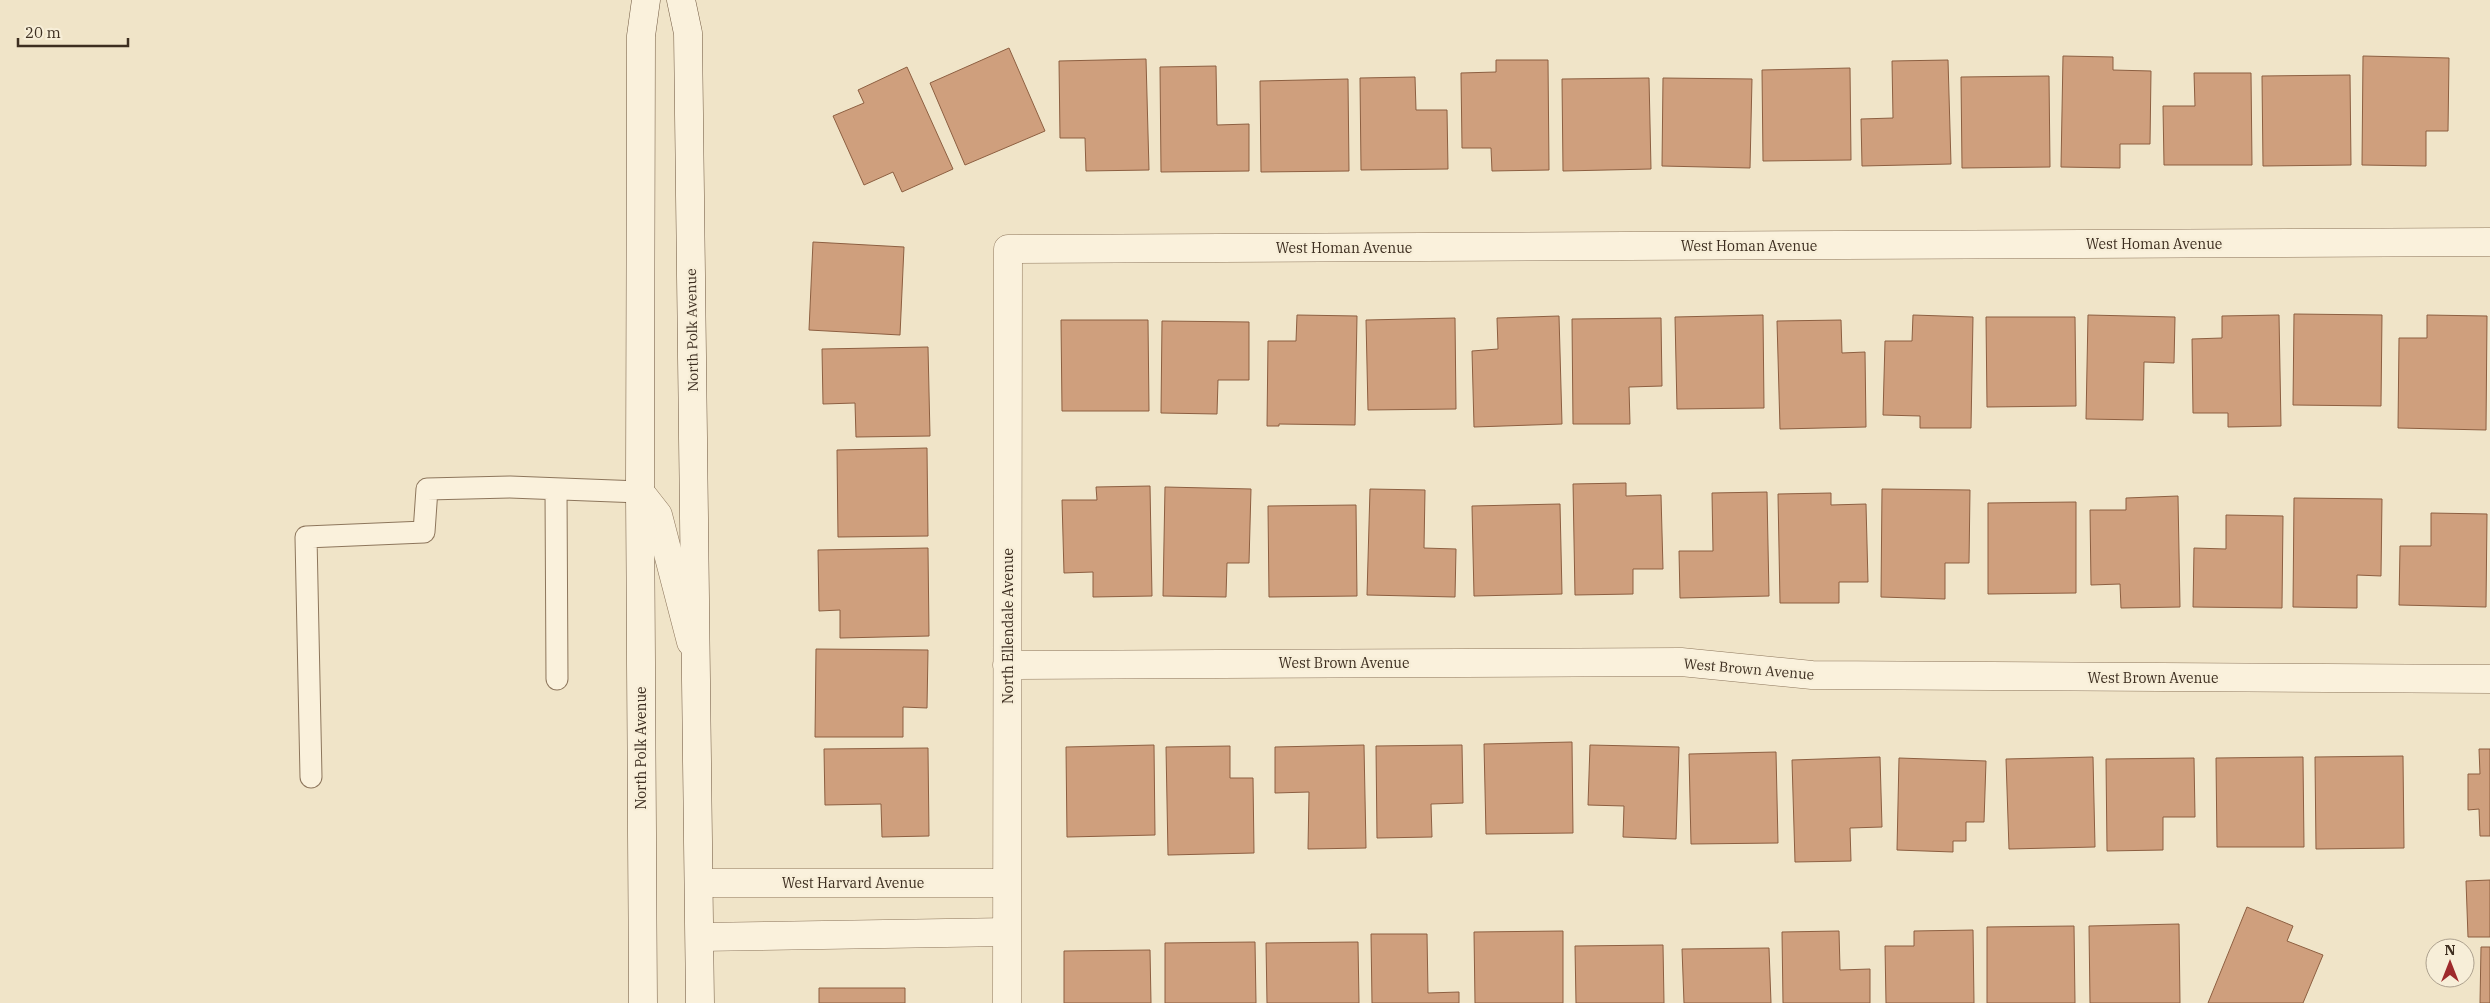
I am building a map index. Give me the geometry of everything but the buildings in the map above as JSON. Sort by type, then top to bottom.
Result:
[{"type":"street","name":"North Polk Avenue","points":[[643,1003],[640,492],[641,36],[646,0]]},
{"type":"street","name":"North Polk Avenue","points":[[681,0],[688,33],[700,1003]]},
{"type":"street","name":"West Homan Avenue","points":[[1008,249],[2490,242]]},
{"type":"street","name":"North Ellendale Avenue","points":[[1007,1003],[1008,249]]},
{"type":"street","name":"North Polk Avenue","points":[[640,492],[658,515],[696,660]]},
{"type":"street","name":"West Brown Avenue","points":[[1007,665],[1681,662],[1812,675],[2490,679]]},
{"type":"street","name":"West Harvard Avenue","points":[[699,883],[1007,882]]},
{"type":"street","points":[[700,937],[1007,932]]},
{"type":"lane","points":[[311,777],[306,537],[424,532],[427,489],[510,487],[640,492]]},
{"type":"lane","points":[[556,489],[557,679]]}]
